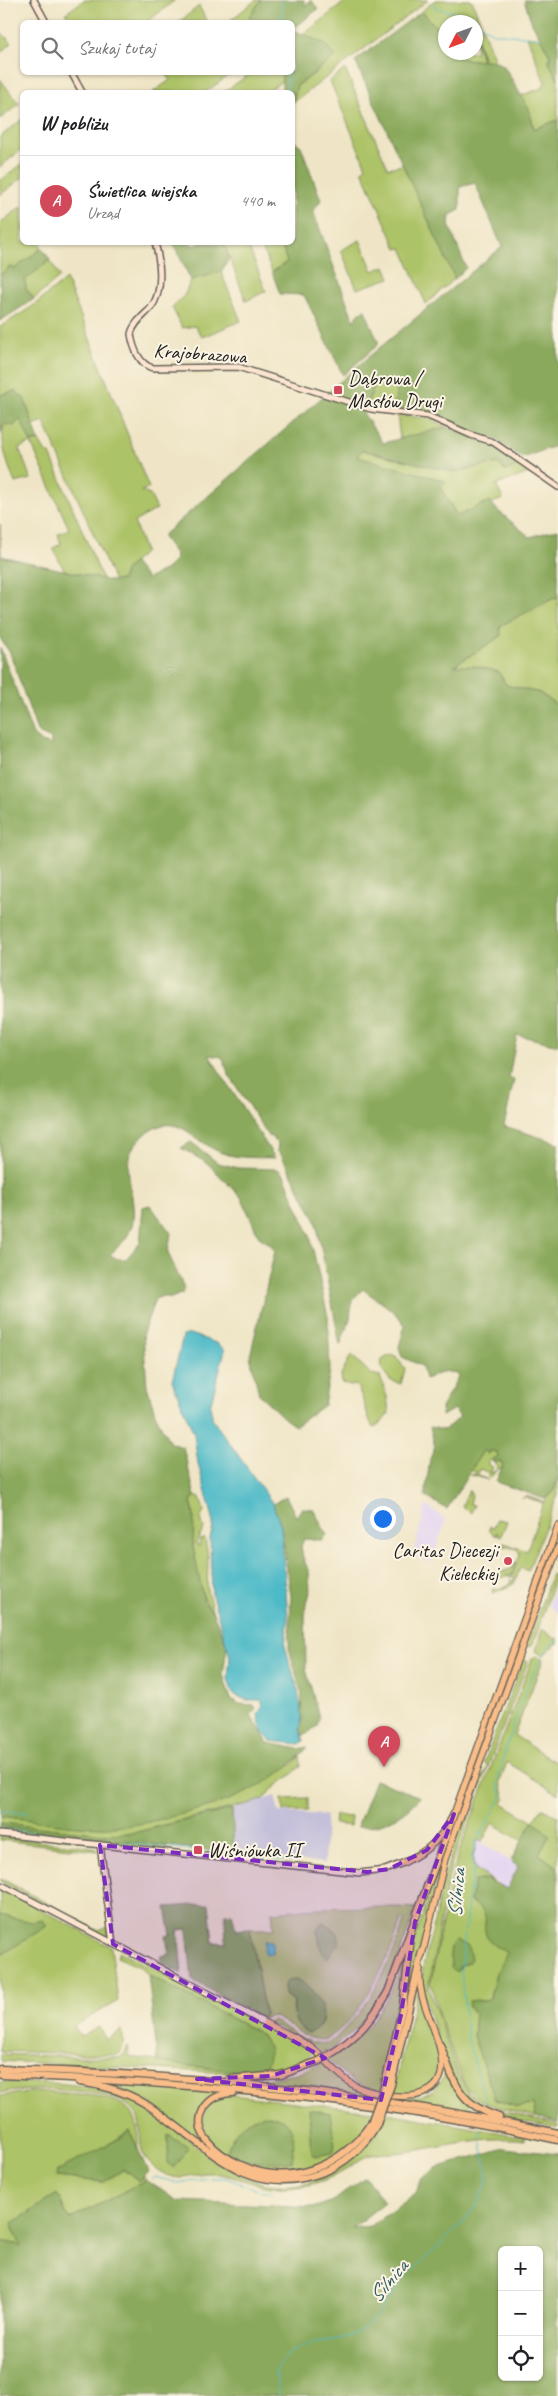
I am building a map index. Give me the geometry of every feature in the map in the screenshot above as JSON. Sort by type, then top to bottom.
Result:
[{"type":"highway","points":[[197,2079],[271,2076],[301,2069],[329,2055],[359,2032],[382,2002],[396,1974],[454,1814]]},
{"type":"highway","points":[[388,2084],[415,1922]]},
{"type":"highway","points":[[40,2077],[99,2085],[126,2094],[156,2111],[225,2164],[250,2176],[269,2180],[305,2178],[332,2168],[361,2146],[374,2124],[388,2084],[422,1951]]},
{"type":"highway","points":[[440,2045],[457,2087],[468,2102],[482,2112],[531,2127]]},
{"type":"highway","points":[[0,2069],[105,2072],[197,2079],[374,2099],[558,2133]]},
{"type":"highway","points":[[0,2075],[156,2082],[266,2092],[418,2113],[558,2140]]},
{"type":"highway","points":[[266,2092],[218,2095],[205,2106],[200,2118],[202,2132],[211,2145],[231,2160],[256,2171],[284,2174],[319,2167],[349,2149],[374,2124]]},
{"type":"main road","points":[[403,1863],[423,1853],[435,1844],[454,1814],[558,1526]]},
{"type":"main road","points":[[265,2023],[308,2046],[353,2084],[368,2091],[402,2096],[421,2095],[436,2084],[442,2070],[440,2045],[422,1998],[420,1979],[422,1951],[445,1859],[558,1547]]},
{"type":"street","points":[[34,0],[45,20]]},
{"type":"street","points":[[74,75],[81,90]]},
{"type":"street","name":"Krajobrazowa","points":[[156,245],[159,263],[157,294],[152,305],[130,334],[143,364],[153,368],[238,367],[371,409],[428,416],[471,435],[493,442],[558,487]]},
{"type":"street","points":[[0,1834],[360,1873],[385,1870],[403,1863]]},
{"type":"street","points":[[100,1845],[113,1944]]},
{"type":"street","points":[[0,1884],[265,2023]]},
{"type":"highlighted area","points":[[454,1814],[415,1922],[401,2015],[381,2100],[197,2079],[271,2076],[325,2058],[113,1944],[100,1845],[367,1872],[389,1869],[427,1850]]},
{"type":"shaded area","points":[[426,1505],[446,1520],[431,1562],[413,1556]]},
{"type":"shaded area","points":[[558,1575],[558,1613],[548,1605]]},
{"type":"shaded area","points":[[275,1796],[279,1812],[326,1815],[324,1863],[234,1853],[232,1809]]},
{"type":"shaded area","points":[[478,1840],[518,1867],[507,1889],[476,1869],[473,1856]]},
{"type":"green space","points":[[84,0],[175,0],[150,20],[69,20],[66,13]]},
{"type":"green space","points":[[256,0],[261,0],[249,17],[252,20],[231,20]]},
{"type":"green space","points":[[261,0],[304,0],[305,5],[311,0],[318,9],[295,27],[295,20],[252,20],[249,17]]},
{"type":"green space","points":[[347,0],[428,0],[295,101],[297,86],[318,71],[324,43],[303,35]]},
{"type":"green space","points":[[435,0],[472,0],[478,15],[438,15],[438,30],[422,11]]},
{"type":"green space","points":[[524,0],[558,0],[558,80],[549,62],[550,55],[532,23]]},
{"type":"green space","points":[[199,6],[206,20],[182,20]]},
{"type":"green space","points":[[422,11],[438,30],[438,60],[482,61],[483,57],[484,60],[495,61],[504,66],[529,109],[534,129],[558,120],[558,445],[522,458],[495,439],[471,432],[429,413],[393,410],[397,391],[392,380],[377,380],[363,413],[383,443],[447,427],[492,444],[523,465],[505,471],[498,463],[454,472],[362,450],[357,457],[446,481],[440,487],[457,516],[490,501],[497,510],[530,537],[558,529],[558,600],[554,598],[500,626],[501,636],[454,666],[475,666],[499,672],[506,685],[540,693],[558,706],[558,1045],[517,1035],[509,1077],[514,1079],[504,1126],[558,1143],[558,1477],[554,1491],[545,1499],[496,1482],[503,1465],[500,1461],[494,1462],[492,1459],[498,1457],[497,1452],[490,1450],[490,1453],[487,1454],[484,1449],[447,1509],[425,1496],[430,1459],[435,1447],[430,1427],[444,1430],[460,1417],[454,1409],[442,1416],[441,1408],[459,1375],[445,1371],[425,1379],[422,1366],[402,1357],[399,1347],[405,1325],[390,1309],[363,1289],[352,1300],[350,1319],[340,1345],[316,1221],[282,1156],[277,1151],[278,1145],[272,1137],[268,1136],[229,1075],[222,1057],[209,1055],[275,1158],[228,1155],[211,1148],[192,1134],[173,1125],[163,1125],[152,1130],[139,1140],[132,1150],[129,1162],[129,1175],[134,1214],[132,1227],[126,1238],[110,1255],[118,1259],[126,1259],[140,1243],[143,1207],[150,1205],[171,1233],[168,1253],[184,1288],[183,1293],[171,1298],[163,1296],[155,1299],[143,1333],[147,1386],[156,1416],[170,1443],[183,1447],[195,1496],[191,1501],[194,1515],[193,1546],[204,1602],[213,1613],[227,1645],[223,1675],[231,1699],[239,1704],[254,1705],[256,1709],[251,1715],[268,1743],[299,1749],[308,1747],[279,1773],[248,1792],[215,1805],[178,1815],[116,1827],[67,1825],[0,1816],[0,647],[33,735],[41,742],[51,745],[51,739],[38,733],[10,653],[0,638],[0,524],[1,556],[110,581],[122,580],[125,571],[133,562],[147,579],[160,572],[169,567],[176,555],[162,536],[372,354],[502,247],[475,183],[460,187],[460,210],[450,215],[449,225],[466,268],[455,279],[355,61]]},
{"type":"green space","points":[[483,29],[495,61],[484,60],[483,57]]},
{"type":"green space","points":[[0,31],[12,43],[0,53]]},
{"type":"green space","points":[[295,31],[324,43],[336,56],[297,86],[295,94],[295,90],[282,90],[282,75],[295,75]]},
{"type":"green space","points":[[527,36],[541,38],[550,56],[549,62],[558,80],[558,120],[534,129],[529,109],[520,96],[542,88],[545,83]]},
{"type":"green space","points":[[345,69],[388,168],[403,165],[455,278],[426,304],[402,248],[397,249],[362,170],[366,167],[330,81]]},
{"type":"green space","points":[[166,75],[229,75],[209,90],[156,90],[170,80]]},
{"type":"green space","points":[[248,75],[282,75],[282,81],[270,90],[227,90]]},
{"type":"green space","points":[[0,79],[19,104],[0,119]]},
{"type":"green space","points":[[20,121],[20,151],[0,167],[0,137]]},
{"type":"green space","points":[[295,142],[301,146],[321,200],[313,211],[354,321],[360,312],[365,310],[379,344],[343,375],[304,295],[280,294],[272,272],[287,262],[282,245],[295,245]]},
{"type":"green space","points":[[20,166],[20,180],[0,195],[0,181]]},
{"type":"green space","points":[[20,208],[20,245],[40,245],[42,248],[14,270],[11,266],[0,275],[0,223]]},
{"type":"green space","points":[[360,240],[373,271],[385,266],[390,278],[357,289],[341,250]]},
{"type":"green space","points":[[174,245],[225,245],[229,259],[221,272],[191,280]]},
{"type":"green space","points":[[225,245],[248,245],[266,291],[246,301]]},
{"type":"green space","points":[[261,245],[282,245],[287,262],[272,272]]},
{"type":"green space","points":[[42,248],[50,260],[25,280],[26,289],[34,299],[0,321],[0,275],[11,266],[14,269]]},
{"type":"green space","points":[[50,260],[60,277],[34,299],[26,289],[25,280]]},
{"type":"green space","points":[[221,272],[241,321],[202,337],[195,326],[182,328],[172,307],[184,296],[191,280]]},
{"type":"green space","points":[[66,279],[149,488],[141,491],[150,495],[157,509],[134,522],[145,552],[125,571],[122,580],[114,581],[44,422],[33,426],[24,398],[0,395],[0,327],[33,306]]},
{"type":"green space","points":[[392,379],[397,391],[393,410],[366,405],[377,380]]},
{"type":"green space","points":[[15,391],[24,398],[39,441],[31,443],[20,419],[14,426],[4,424],[0,435],[0,395]]},
{"type":"green space","points":[[325,395],[362,450],[454,472],[498,463],[523,465],[532,472],[496,485],[503,499],[457,516],[440,487],[446,481],[357,458]]},
{"type":"green space","points":[[397,415],[428,418],[447,427],[400,439]]},
{"type":"green space","points":[[20,418],[31,443],[19,448],[31,479],[15,483],[5,454],[3,432],[4,424]]},
{"type":"green space","points":[[39,441],[45,451],[50,454],[103,580],[64,570],[53,548],[61,544],[58,534],[69,529],[31,443]]},
{"type":"green space","points":[[174,526],[530,611],[554,598],[558,600],[558,706],[540,693],[506,685],[453,666],[501,636],[500,626],[523,613],[411,588],[170,529]]},
{"type":"green space","points":[[191,1142],[218,1163],[238,1168],[278,1169],[284,1175],[310,1236],[328,1317],[330,1370],[324,1405],[295,1426],[259,1394],[250,1356],[275,1251],[270,1244],[259,1237],[241,1197],[207,1163],[181,1148]]},
{"type":"green space","points":[[351,1355],[371,1374],[380,1376],[387,1397],[389,1413],[382,1422],[373,1428],[356,1385],[350,1386],[342,1383],[341,1375]]},
{"type":"green space","points":[[395,1355],[405,1369],[401,1384],[390,1380],[381,1368],[382,1360],[388,1356]]},
{"type":"green space","points":[[484,1449],[490,1453],[490,1450],[498,1453],[498,1460],[503,1465],[502,1468],[498,1469],[495,1463],[490,1460],[487,1464],[493,1467],[490,1473],[498,1470],[490,1478],[487,1476],[489,1473],[480,1469],[477,1475],[488,1480],[473,1475],[472,1477],[471,1475],[476,1472],[471,1470]]},
{"type":"green space","points":[[558,1477],[558,1494],[528,1571],[520,1568],[514,1584],[493,1593],[494,1587],[497,1590],[512,1583],[511,1580],[514,1581],[515,1578],[512,1577],[520,1554],[517,1549],[500,1545],[504,1543],[527,1551],[543,1503],[525,1497],[522,1498],[526,1496],[544,1502],[554,1491]]},
{"type":"green space","points":[[469,1490],[472,1496],[470,1504],[474,1505],[471,1513],[462,1506]]},
{"type":"green space","points":[[195,1496],[200,1498],[204,1510],[201,1518],[204,1529],[196,1543],[199,1547],[200,1540],[205,1538],[208,1556],[207,1590],[213,1613],[201,1590],[195,1563],[191,1501]]},
{"type":"green space","points":[[286,1496],[296,1517],[302,1508],[313,1509],[327,1535],[322,1540],[304,1539],[301,1546],[303,1558],[309,1572],[310,1592],[305,1611],[306,1669],[319,1717],[317,1726],[304,1736],[300,1730],[302,1695],[289,1648],[291,1596],[281,1526],[273,1504]]},
{"type":"green space","points":[[497,1519],[507,1521],[501,1536],[498,1536],[497,1532],[496,1536],[489,1530],[490,1526],[494,1527]]},
{"type":"green space","points":[[513,1562],[516,1562],[510,1578],[509,1575],[501,1578],[498,1573],[511,1569]]},
{"type":"green space","points":[[552,1574],[555,1576],[533,1645],[529,1647],[527,1644]]},
{"type":"green space","points":[[542,1629],[555,1639],[558,1638],[558,1644],[556,1643],[543,1656],[536,1651]]},
{"type":"green space","points":[[536,1656],[543,1660],[514,1735],[558,1764],[558,1794],[507,1762],[500,1782],[505,1798],[502,1803],[533,1822],[522,1841],[492,1823],[482,1842],[478,1840],[473,1856],[476,1869],[493,1881],[487,1879],[482,1909],[486,1916],[486,1935],[558,1922],[496,1973],[490,1998],[487,2001],[469,2001],[469,2008],[475,2013],[473,2035],[495,2099],[517,2107],[533,2105],[536,2117],[491,2105],[476,2097],[468,2089],[462,2079],[438,2013],[431,1982],[439,1936],[457,1857],[532,1659]]},
{"type":"green space","points":[[523,1660],[528,1661],[488,1767],[484,1763]]},
{"type":"green space","points":[[300,1756],[301,1765],[263,1800],[133,1833],[102,1834],[0,1823],[0,1816],[105,1827],[292,1765]]},
{"type":"green space","points":[[488,1767],[452,1862],[429,1989],[458,2075],[469,2093],[478,2101],[492,2108],[558,2125],[558,2128],[497,2115],[475,2106],[468,2100],[446,2060],[424,1992],[422,1974],[424,1962],[447,1868],[468,1806]]},
{"type":"green space","points":[[375,1780],[420,1797],[400,1815],[384,1823],[357,1827]]},
{"type":"green space","points":[[308,1798],[308,1811],[284,1811],[282,1799]]},
{"type":"green space","points":[[542,1808],[557,1817],[558,1815],[558,1868],[539,1854],[549,1835],[533,1822]]},
{"type":"green space","points":[[232,1809],[234,1853],[0,1827],[0,1823],[102,1834],[133,1833]]},
{"type":"green space","points":[[335,1815],[351,1817],[350,1826],[334,1824]]},
{"type":"green space","points":[[533,1821],[550,1835],[539,1854],[558,1868],[558,2123],[536,2117],[533,2105],[517,2107],[495,2100],[473,2035],[475,2013],[469,2008],[468,2001],[487,2001],[490,1998],[496,1973],[507,1953],[489,1941],[485,1933],[485,1916],[478,1907],[470,1902],[474,1881],[487,1879],[507,1889],[518,1867],[511,1861]]},
{"type":"green space","points":[[0,1827],[167,1845],[166,1849],[0,1831]]},
{"type":"green space","points":[[0,1837],[94,1847],[98,1851],[0,1840]]},
{"type":"green space","points":[[446,1843],[448,1843],[441,1863],[405,2017],[403,2016],[413,1946]]},
{"type":"green space","points":[[0,1878],[99,1931],[108,1927],[108,1935],[105,1937],[0,1881]]},
{"type":"green space","points":[[0,1887],[111,1947],[118,2001],[74,2026],[81,2037],[99,2027],[106,2040],[122,2030],[123,2044],[119,2053],[116,2055],[0,2051]]},
{"type":"green space","points":[[209,1904],[213,1942],[226,1943],[225,1914],[232,1913],[236,1930],[250,1929],[264,2019],[192,1980],[187,1929],[178,1930],[182,1974],[160,1962],[161,1956],[169,1955],[166,1936],[171,1935],[166,1907]]},
{"type":"green space","points":[[316,1908],[416,1908],[385,1989],[362,2022],[327,2052],[324,2049],[326,2053],[323,2054],[268,2022],[274,2020],[311,2042],[327,2043],[334,2040],[365,2006],[372,1995],[392,1956],[404,1920],[401,1919],[394,1942],[383,1967],[357,2011],[347,2023],[328,2039],[320,2040],[306,2036],[272,2016],[264,2019],[250,1929],[274,1929],[272,1912]],"holes":[[[311,1991],[321,2010],[321,2024],[293,2011],[294,2000],[285,1995]]]},
{"type":"green space","points":[[0,1915],[32,1922],[43,1920],[47,1926],[0,1956]]},
{"type":"green space","points":[[322,1922],[335,1930],[339,1944],[327,1958],[321,1949],[317,1931]]},
{"type":"green space","points":[[456,1941],[468,1946],[471,1959],[467,1964],[461,1965],[458,1972],[451,1968],[450,1957],[451,1946]]},
{"type":"green space","points":[[119,1951],[313,2052],[308,2058],[283,2069],[250,2074],[0,2061],[0,2054],[119,2058],[124,2055],[128,2046],[130,2057],[213,2069],[258,2032],[148,1975],[142,1968],[117,1957]]},
{"type":"green space","points":[[406,1954],[403,1995],[384,2082],[378,2080],[382,2084],[381,2091],[357,2083],[327,2059],[355,2039],[377,2014],[393,1985]]},
{"type":"green space","points":[[148,1975],[258,2032],[267,2044],[269,2054],[264,2069],[233,2071],[158,2062]]},
{"type":"green space","points":[[295,1979],[306,1985],[316,1997],[322,2010],[323,2017],[321,2023],[309,2033],[297,2024],[294,2016],[294,2001],[285,1995],[284,1985],[288,1980]]},
{"type":"green space","points":[[417,1991],[440,2062],[437,2079],[434,2085],[415,2095],[393,2093]]},
{"type":"green space","points":[[444,2060],[464,2100],[477,2113],[392,2098],[421,2096],[436,2088],[441,2082],[444,2072]]},
{"type":"green space","points":[[324,2061],[345,2081],[380,2095],[379,2097],[325,2088],[254,2081],[297,2074]]},
{"type":"green space","points":[[0,2082],[65,2084],[112,2092],[152,2112],[220,2163],[244,2176],[269,2184],[297,2184],[328,2175],[338,2170],[355,2157],[370,2141],[387,2113],[525,2137],[525,2140],[480,2140],[406,2152],[373,2155],[365,2157],[342,2172],[325,2180],[293,2188],[269,2187],[211,2173],[174,2177],[157,2170],[144,2156],[137,2116],[125,2103],[110,2097],[71,2090],[31,2090],[0,2093]]},
{"type":"green space","points":[[100,2083],[222,2091],[202,2109],[200,2130],[214,2150],[238,2166],[270,2175],[305,2173],[341,2157],[375,2123],[360,2143],[333,2165],[311,2174],[275,2177],[254,2173],[235,2166],[149,2104],[137,2097]]},
{"type":"green space","points":[[30,2092],[84,2094],[112,2100],[123,2105],[134,2116],[138,2130],[138,2150],[130,2131],[56,2177],[104,2182],[124,2169],[139,2181],[144,2177],[146,2180],[69,2220],[58,2195],[13,2229],[21,2245],[0,2241],[0,2096]]},
{"type":"green space","points":[[232,2095],[374,2111],[359,2136],[338,2155],[323,2164],[307,2169],[271,2171],[237,2161],[223,2152],[206,2136],[203,2118],[208,2107],[217,2099]]},
{"type":"green space","points":[[309,2109],[330,2113],[335,2146],[333,2153],[314,2156],[312,2152]]},
{"type":"green space","points":[[266,2115],[276,2117],[288,2124],[294,2144],[292,2162],[250,2161],[227,2152],[232,2138],[241,2127],[252,2119]]},
{"type":"green space","points":[[130,2131],[148,2172],[139,2181],[124,2169],[104,2182],[56,2177],[57,2171],[124,2136]]},
{"type":"green space","points":[[168,2135],[189,2148],[173,2168],[168,2163]]},
{"type":"green space","points":[[504,2148],[558,2154],[558,2396],[0,2396],[0,2241],[21,2245],[13,2229],[13,2223],[57,2194],[69,2220],[146,2180],[178,2201],[316,2207],[335,2200],[365,2177],[385,2202],[352,2228],[370,2226],[416,2194],[420,2180],[436,2168]]},
{"type":"water","points":[[191,1334],[216,1343],[225,1350],[210,1406],[213,1420],[273,1504],[281,1526],[288,1619],[285,1646],[298,1691],[302,1717],[300,1730],[304,1741],[300,1744],[271,1741],[262,1732],[258,1715],[263,1705],[261,1700],[246,1700],[233,1694],[228,1679],[230,1657],[212,1595],[210,1538],[213,1518],[198,1464],[194,1434],[172,1381],[183,1336]]},
{"type":"water","points":[[265,1941],[272,1941],[272,1954],[264,1953]]},
{"type":"waterway","points":[[282,0],[282,20]]},
{"type":"waterway","points":[[431,3],[436,8],[468,16],[493,33],[541,38]]},
{"type":"waterway","points":[[287,90],[288,75]]},
{"type":"waterway","name":"Silnica","points":[[498,1779],[513,1725],[530,1681],[539,1662],[549,1648],[558,1640]]},
{"type":"waterway","name":"Silnica","points":[[486,2101],[468,2041],[461,1972],[468,1899],[474,1870],[472,1855],[476,1842],[502,1796],[497,1783]]},
{"type":"waterway","points":[[0,1811],[28,1813]]},
{"type":"waterway","points":[[0,1829],[192,1850]]},
{"type":"waterway","points":[[207,1852],[265,1858]]},
{"type":"waterway","points":[[272,1859],[291,1862]]},
{"type":"waterway","name":"Silnica","points":[[480,2138],[481,2131]]},
{"type":"waterway","name":"Silnica","points":[[279,2396],[277,2368],[290,2352],[307,2344],[352,2335],[369,2324],[406,2277],[452,2234],[473,2209],[481,2197],[487,2181],[481,2143]]},
{"type":"waterway","points":[[152,2180],[155,2177],[178,2183],[207,2178]]},
{"type":"waterway","points":[[211,2178],[226,2178],[247,2186]]},
{"type":"waterway","points":[[250,2187],[257,2189]]},
{"type":"waterway","points":[[260,2190],[272,2192]]},
{"type":"place","name":"Dąbrowa / Masłów Drugi","points":[[338,390]]},
{"type":"place","name":"Caritas Diecezji Kieleckiej","points":[[508,1561]]},
{"type":"place","name":"Świetlica wiejska","points":[[384,1767]]},
{"type":"place","name":"Wiśniówka II","points":[[198,1850]]}]
